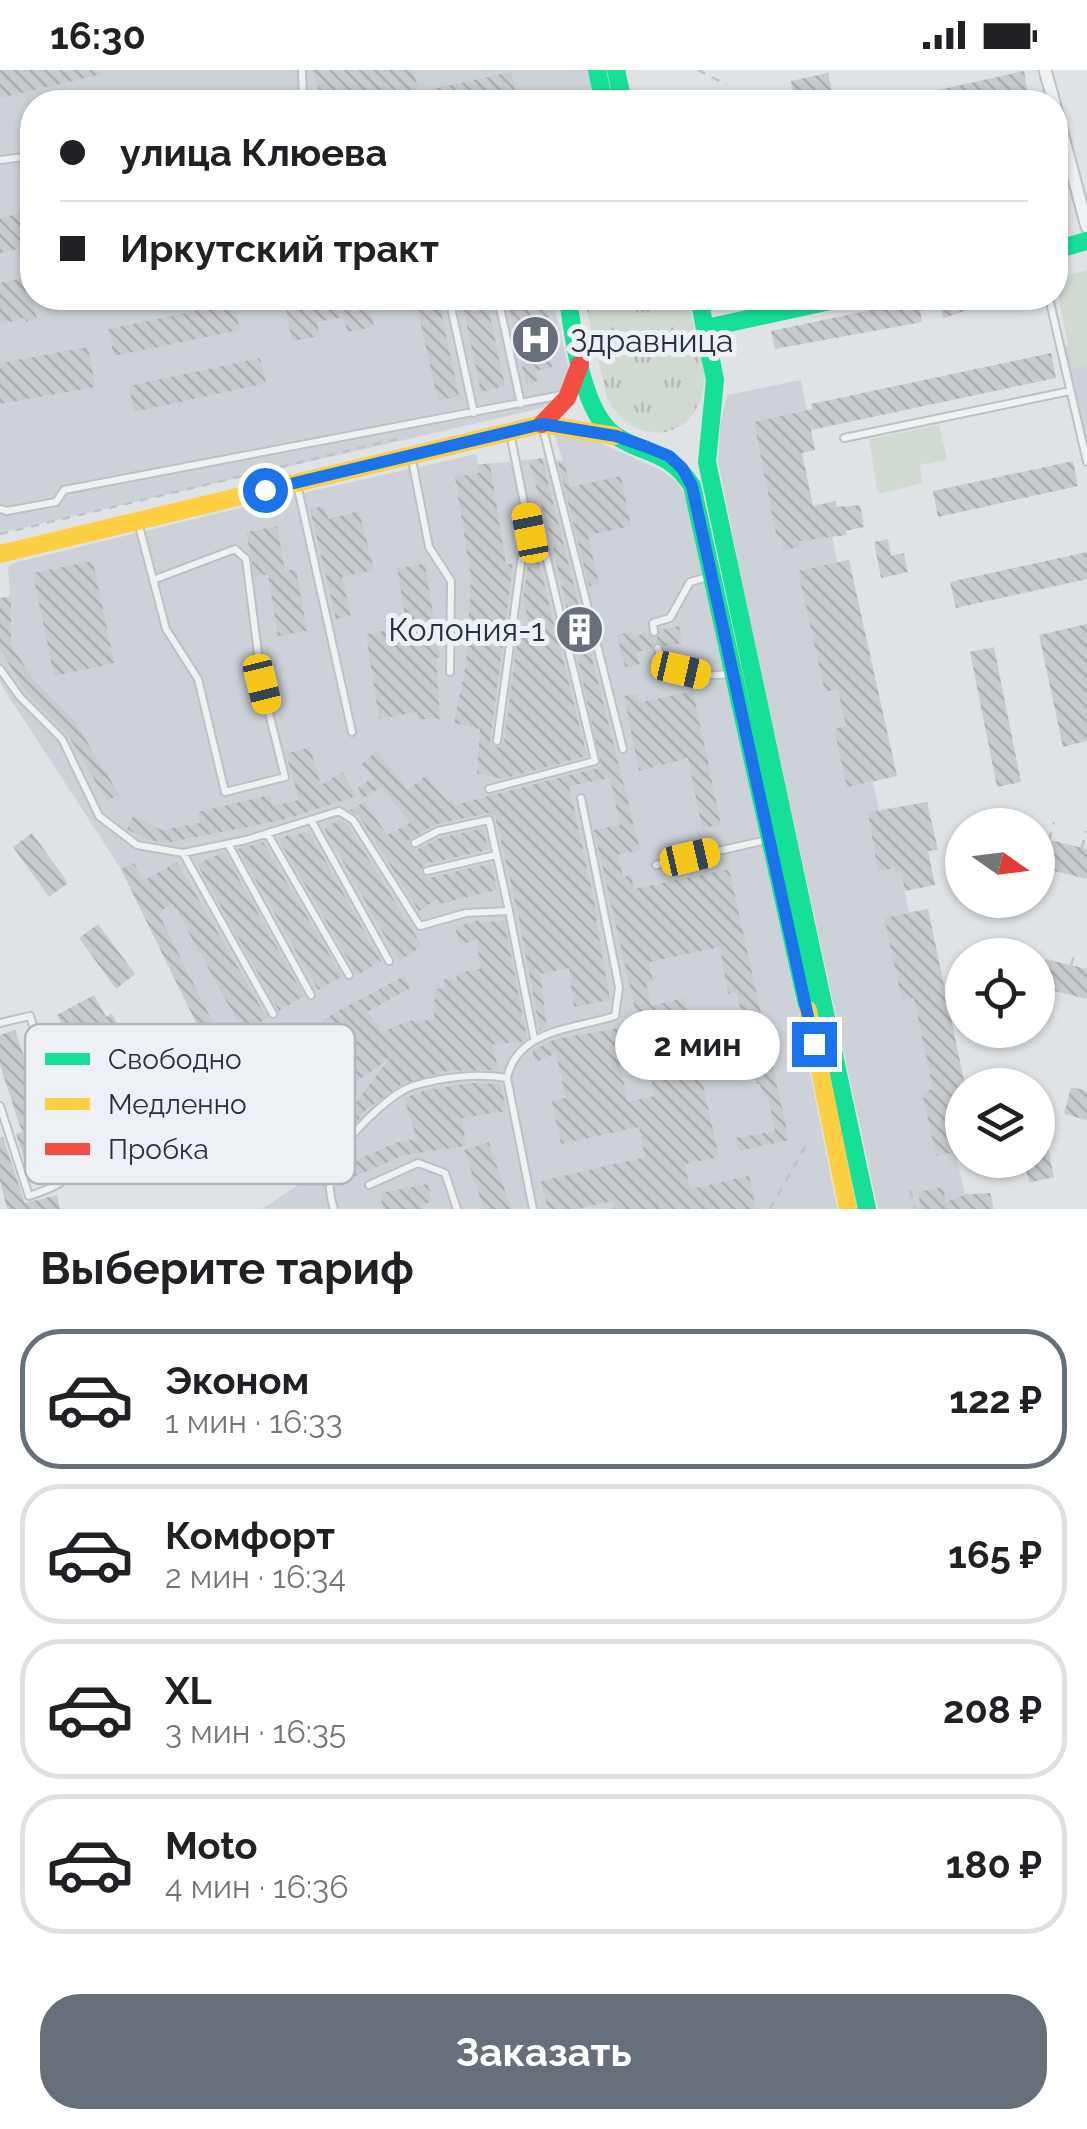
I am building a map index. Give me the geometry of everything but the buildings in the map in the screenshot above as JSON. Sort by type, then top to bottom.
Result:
[{"type":"main road","points":[[571,310],[593,410],[604,427],[616,436]]},
{"type":"main road","points":[[702,310],[715,376],[715,398],[705,440],[706,462],[867,1209]]},
{"type":"main road","points":[[706,328],[789,310]]},
{"type":"main road","points":[[542,424],[572,393],[581,359]]},
{"type":"main road","points":[[0,554],[542,424],[616,436],[669,456],[682,468],[692,486],[848,1209]]},
{"type":"street","points":[[1068,156],[1087,227]]},
{"type":"lane","points":[[452,310],[474,413]]},
{"type":"lane","points":[[500,310],[520,404]]},
{"type":"lane","points":[[1052,310],[1087,462]]},
{"type":"lane","points":[[844,438],[1070,391]]},
{"type":"lane","points":[[0,509],[56,502],[64,490],[572,393]]},
{"type":"lane","points":[[542,424],[623,749]]},
{"type":"lane","points":[[489,789],[595,761],[545,551],[530,533],[510,432]]},
{"type":"lane","points":[[411,454],[429,548],[450,581],[450,672]]},
{"type":"lane","points":[[296,482],[352,732]]},
{"type":"lane","points":[[137,520],[166,630],[198,679],[225,792],[285,777],[262,684],[246,559],[235,548],[153,580]]},
{"type":"lane","points":[[497,741],[522,555],[530,533]]},
{"type":"lane","points":[[654,632],[652,623],[670,618],[690,582],[712,575]]},
{"type":"lane","points":[[658,648],[661,662],[681,670],[714,678],[734,673]]},
{"type":"lane","points":[[0,669],[62,739],[99,816],[137,845],[184,854],[340,811],[353,820],[420,926],[466,913],[509,911]]},
{"type":"lane","points":[[534,1209],[507,1078],[510,1060],[534,1038],[616,1016],[619,987],[581,798]]},
{"type":"lane","points":[[312,820],[389,960]]},
{"type":"lane","points":[[415,843],[438,830],[488,820],[534,1038]]},
{"type":"lane","points":[[267,833],[349,975]]},
{"type":"lane","points":[[656,865],[771,839]]},
{"type":"lane","points":[[228,844],[311,995]]},
{"type":"lane","points":[[184,854],[273,1014]]},
{"type":"lane","points":[[427,871],[496,855]]},
{"type":"lane","points":[[0,1023],[30,1016],[32,1024]]},
{"type":"lane","points":[[355,1134],[375,1110],[409,1087],[486,1075],[507,1078]]},
{"type":"lane","points":[[0,1106],[3,1127],[25,1183]]},
{"type":"lane","points":[[369,1185],[418,1164],[446,1173],[457,1209]]},
{"type":"lane","points":[[25,1184],[30,1196],[60,1184]]},
{"type":"lane","points":[[331,1184],[334,1209]]},
{"type":"path","points":[[698,70],[727,85]]},
{"type":"path","points":[[0,534],[398,441],[396,427]]},
{"type":"path","points":[[1082,848],[1086,831]]},
{"type":"path","points":[[1070,965],[1074,952]]},
{"type":"path","points":[[770,1209],[805,1147]]},
{"type":"path","points":[[910,1190],[914,1209]]},
{"type":"shaded area","points":[[0,70],[590,70],[594,90],[20,90],[20,310],[556,310],[568,366],[558,400],[542,408],[0,533]]},
{"type":"shaded area","points":[[1087,341],[1087,451],[1063,347]]},
{"type":"shaded area","points":[[801,380],[809,422],[781,483],[832,535],[837,562],[849,560],[854,585],[831,590],[879,810],[927,802],[930,815],[896,873],[901,872],[909,912],[928,909],[933,936],[945,1068],[945,1178],[961,1178],[965,1194],[990,1193],[993,1205],[982,1209],[878,1209],[718,462],[727,395]]},
{"type":"shaded area","points":[[554,434],[594,440],[663,471],[686,496],[788,961],[837,1209],[262,1209],[300,1184],[355,1184],[355,1024],[197,1024],[121,869],[0,683],[0,598],[10,596],[8,567],[285,497],[476,454],[478,465],[542,458],[563,461]]},
{"type":"green space","points":[[1087,270],[1087,366],[1073,369],[1061,310],[1068,310],[1068,275]]},
{"type":"green space","points":[[587,310],[689,310],[704,379],[696,408],[686,421],[674,430],[645,431],[630,424],[607,398]]},
{"type":"green space","points":[[939,425],[947,460],[920,465],[923,483],[878,494],[869,439]]},
{"type":"traffic: fast","points":[[597,70],[601,90]]},
{"type":"traffic: fast","points":[[616,70],[620,90]]},
{"type":"traffic: fast","points":[[1068,246],[1087,241]]},
{"type":"traffic: fast","points":[[570,310],[581,373],[604,425],[616,436],[675,466],[692,486],[808,1010]]},
{"type":"traffic: fast","points":[[701,310],[715,380],[707,462],[867,1209]]},
{"type":"traffic: fast","points":[[706,328],[789,310]]},
{"type":"traffic: slow","points":[[0,554],[542,424],[615,436]]},
{"type":"traffic: slow","points":[[808,1010],[848,1209]]},
{"type":"traffic: jam","points":[[542,424],[567,398],[580,364]]},
{"type":"place","name":"Здравница","points":[[535,340]]},
{"type":"place","name":"Колония-1","points":[[580,629]]},
{"type":"route","points":[[265,490],[542,424],[616,436],[669,456],[682,468],[692,486],[814,1044]]}]
